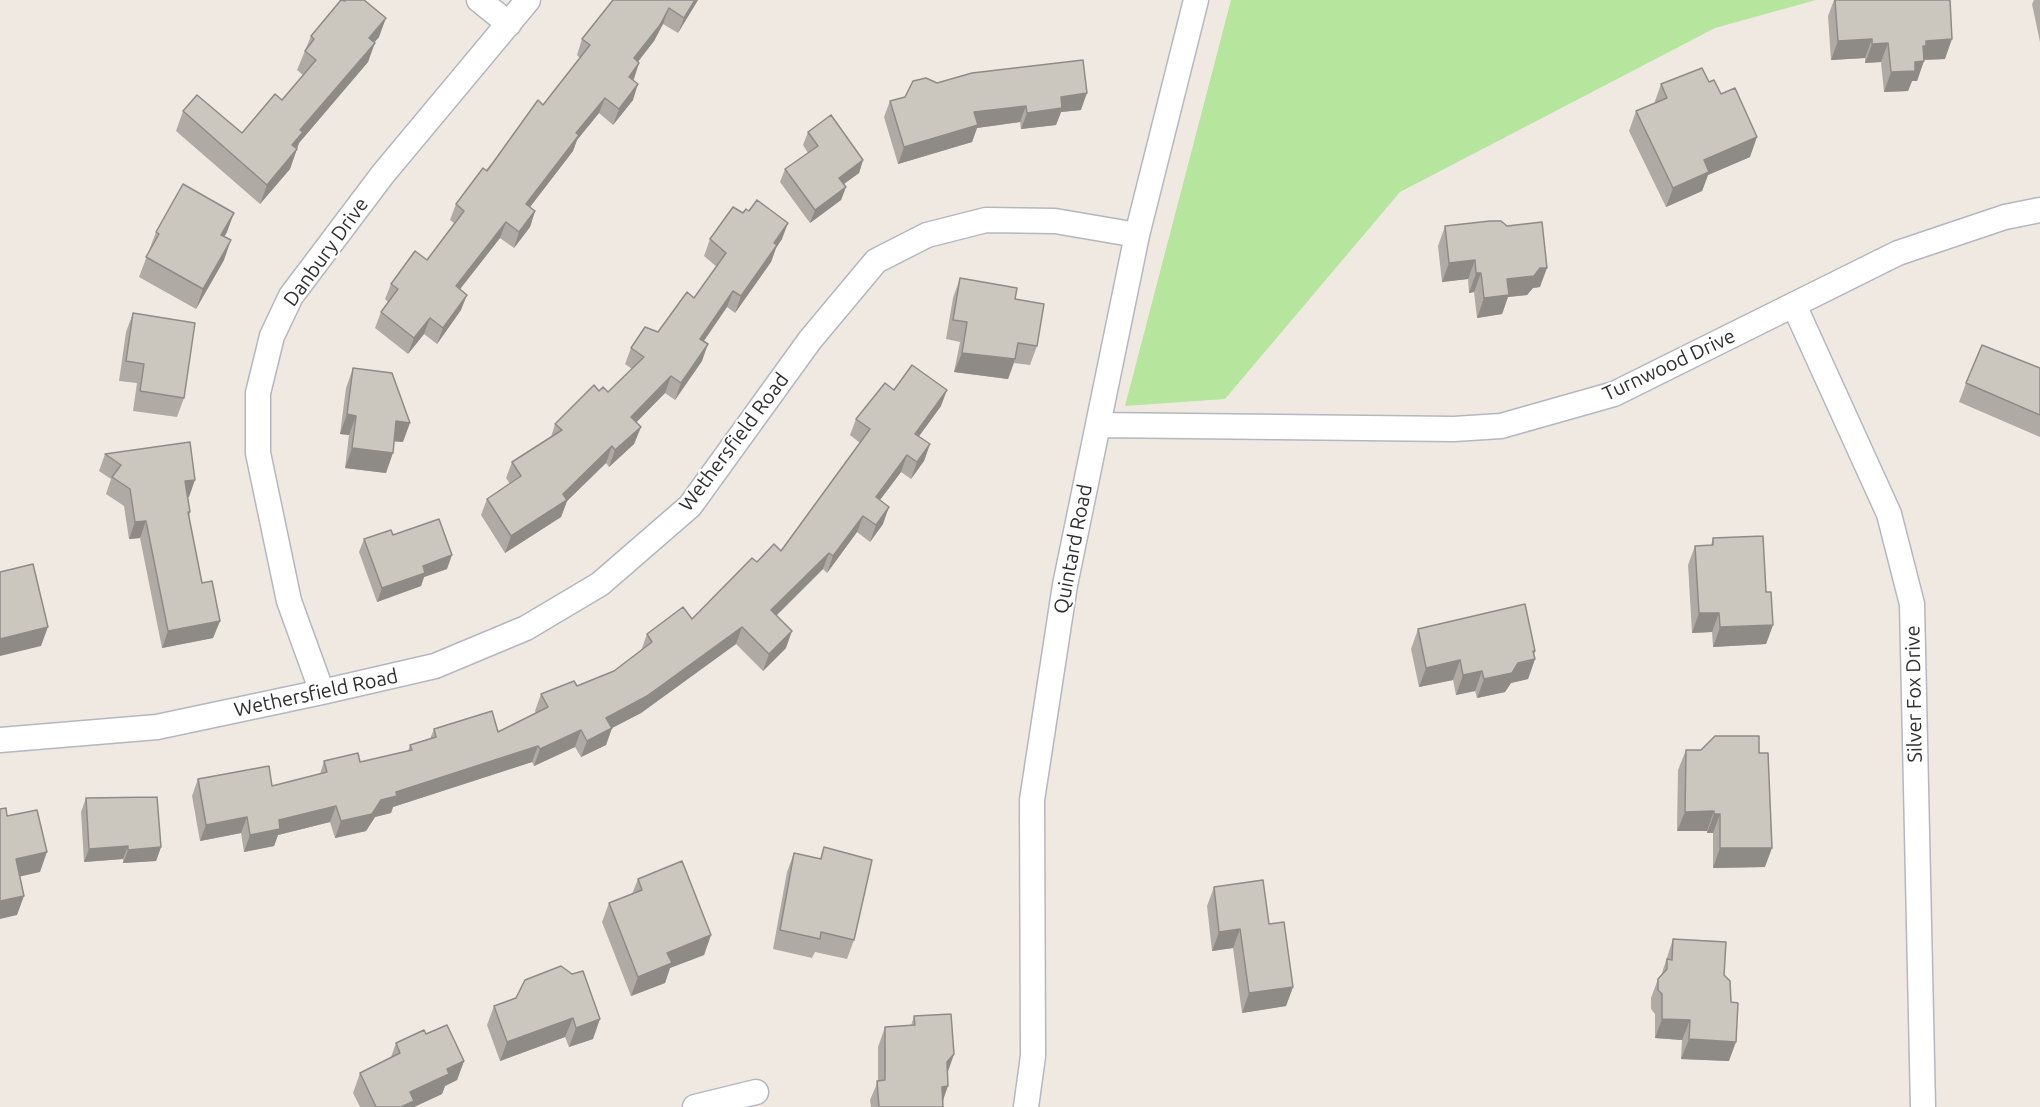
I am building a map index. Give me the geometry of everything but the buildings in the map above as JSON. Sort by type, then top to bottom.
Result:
[{"type":"street","points":[[479,0],[509,24]]},
{"type":"street","name":"Danbury Drive","points":[[322,692],[289,601],[258,453],[258,393],[272,336],[291,296],[383,174],[528,0]]},
{"type":"street","name":"Quintard Road","points":[[1026,1107],[1033,1056],[1032,800],[1065,585],[1137,235],[1196,0]]},
{"type":"street","name":"Turnwood Drive","points":[[1098,425],[1454,429],[1501,426],[1614,394],[1898,252],[2005,217],[2040,210]]},
{"type":"street","name":"Wethersfield Road","points":[[0,740],[19,736],[157,727],[322,692],[435,666],[526,628],[600,584],[690,506],[810,340],[876,261],[927,235],[986,220],[1055,221],[1137,235]]},
{"type":"street","name":"Silver Fox Drive","points":[[1794,304],[1889,514],[1912,604],[1923,1107]]},
{"type":"street","points":[[695,1107],[756,1092]]},
{"type":"green space","points":[[1231,0],[1816,0],[1715,28],[1400,192],[1225,399],[1125,406]]}]
